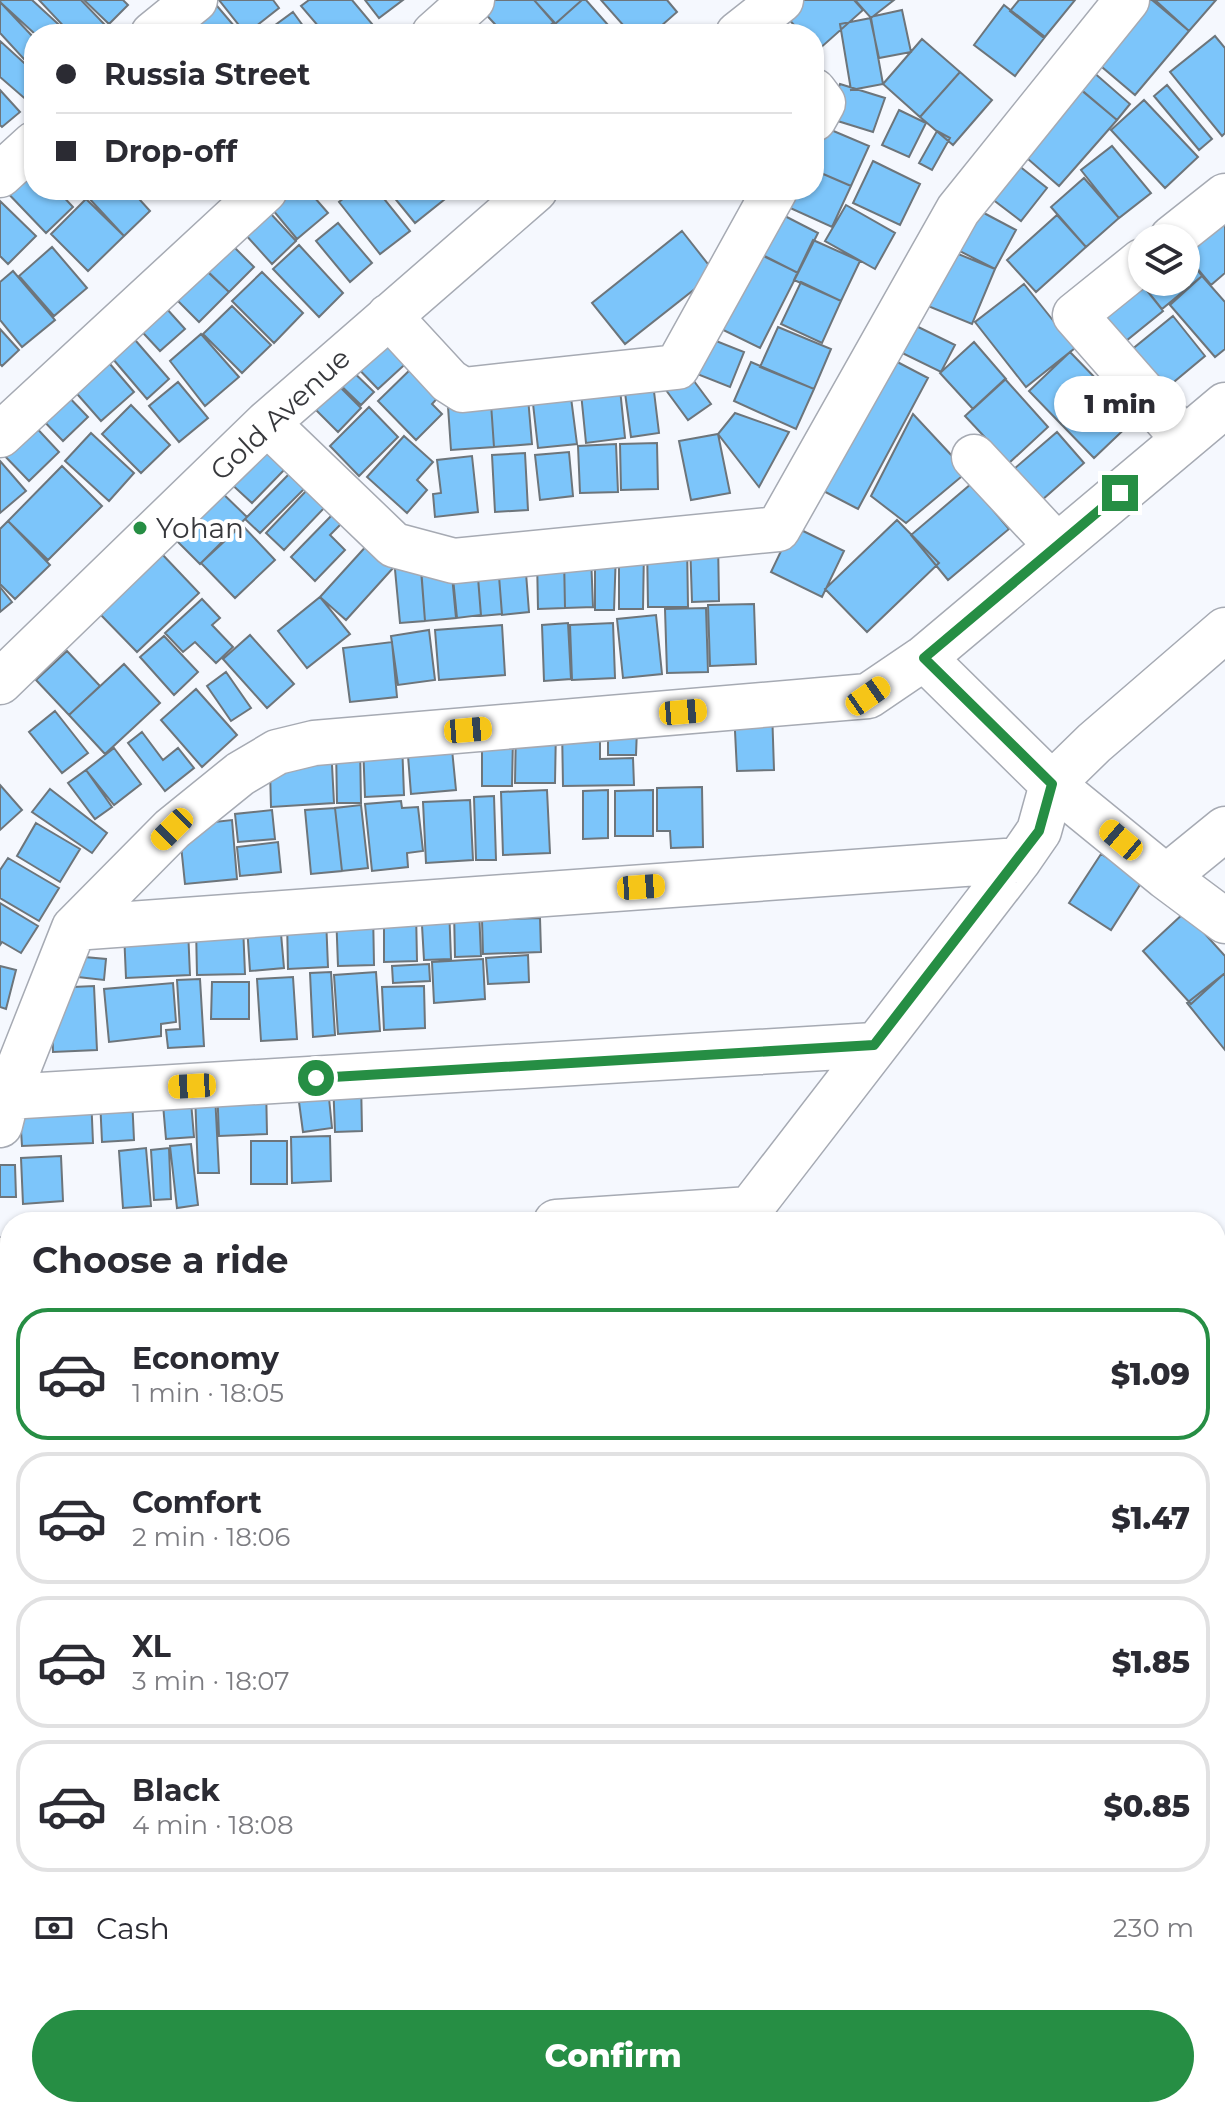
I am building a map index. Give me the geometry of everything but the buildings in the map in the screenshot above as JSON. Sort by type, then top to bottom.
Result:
[{"type":"street","points":[[165,24],[195,0]]},
{"type":"street","points":[[267,423],[394,545],[454,561],[778,529],[958,210],[1127,0]]},
{"type":"street","points":[[0,175],[24,153]]},
{"type":"street","points":[[1190,224],[1225,196]]},
{"type":"street","points":[[0,435],[254,200]]},
{"type":"street","name":"Gold Avenue","points":[[0,682],[267,423],[523,200]]},
{"type":"street","points":[[389,316],[449,381],[463,390],[677,367],[769,200]]},
{"type":"street","points":[[1128,272],[1075,315],[1184,439]]},
{"type":"street","points":[[874,1045],[3,1111],[74,928],[172,829],[240,774],[277,752],[314,743],[868,696],[924,658],[1225,405]]},
{"type":"street","points":[[974,457],[1057,546]]},
{"type":"street","points":[[705,1212],[750,1209],[1019,860],[1039,831],[1052,784],[1094,743],[1225,630]]},
{"type":"street","points":[[924,658],[1052,784],[1225,921]]},
{"type":"street","points":[[1166,877],[1225,829]]},
{"type":"street","points":[[74,928],[1019,860]]},
{"type":"place","name":"Yohan","points":[[140,528]]},
{"type":"route","points":[[316,1078],[874,1045],[1039,831],[1052,784],[924,658],[1120,493]]}]
